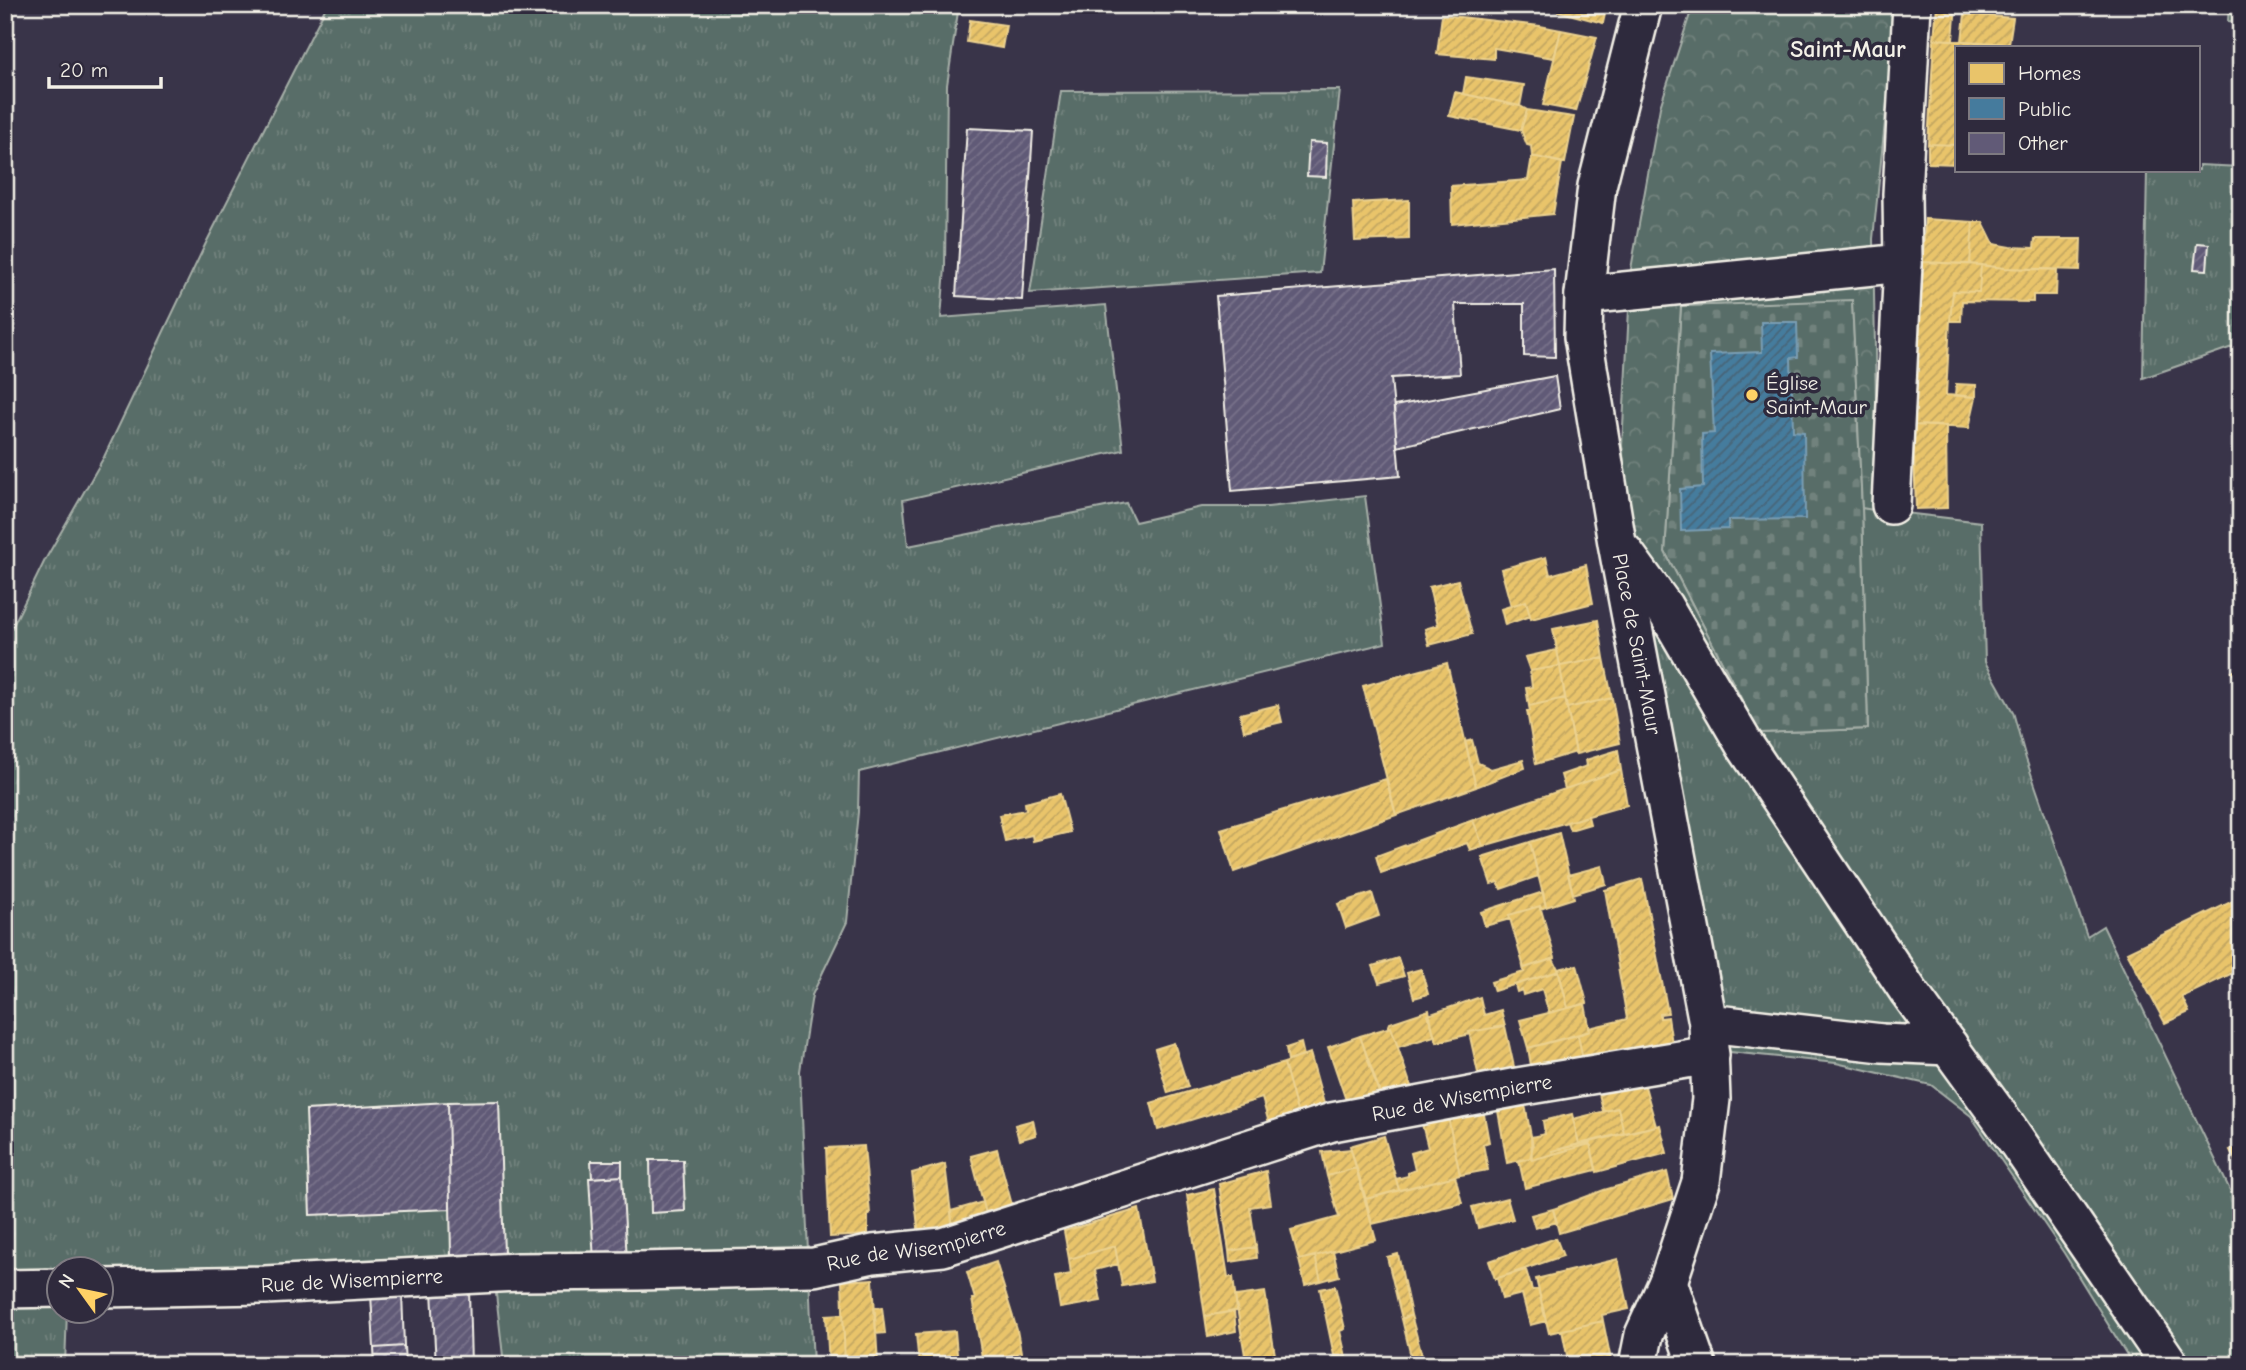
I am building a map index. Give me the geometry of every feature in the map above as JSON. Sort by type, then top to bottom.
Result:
[{"type":"street","name":"Place de Saint-Maur","points":[[1638,1365],[1644,1335],[1668,1282],[1701,1182],[1711,1099],[1709,1039],[1617,543],[1583,337],[1584,295],[1597,186],[1643,5]]},
{"type":"street","points":[[1891,505],[1912,5]]},
{"type":"street","points":[[1584,295],[1903,263]]},
{"type":"street","points":[[1617,543],[1664,607],[1751,755],[1909,992],[2170,1365]]},
{"type":"street","name":"Rue de Wisempierre","points":[[116,1287],[265,1285],[518,1272],[814,1267],[873,1254],[943,1247],[1332,1122],[1518,1087],[1709,1039],[1949,1046]]},
{"type":"street","points":[[1668,1282],[1697,1365]]},
{"type":"street","points":[[5,1289],[46,1288]]},
{"type":"green space","points":[[327,5],[959,5],[947,85],[945,268],[941,318],[1106,305],[1123,450],[903,500],[908,546],[1126,503],[1135,522],[1201,507],[1268,507],[1365,496],[1385,643],[859,772],[858,812],[847,922],[812,995],[800,1071],[813,1365],[504,1365],[495,1285],[308,1298],[116,1306],[116,1254],[46,1254],[46,1324],[67,1324],[65,1365],[5,1365],[5,642],[45,560],[104,457],[206,243]]},
{"type":"green space","points":[[1693,5],[1897,5],[1873,239],[1878,511],[1862,508],[1852,300],[1681,306],[1665,552],[1759,733],[1744,724],[1653,631],[1630,514],[1622,446],[1631,269],[1660,107]]},
{"type":"green space","points":[[2229,5],[2241,5],[2241,22],[2228,21]]},
{"type":"green space","points":[[1340,90],[1320,273],[1030,293],[1061,91]]},
{"type":"green space","points":[[2200,165],[2241,167],[2241,344],[2143,378],[2147,172],[2200,172]]},
{"type":"green space","points":[[1852,299],[1862,508],[1868,729],[1759,733],[1665,552],[1681,306]]},
{"type":"green space","points":[[1862,508],[1981,522],[1985,662],[2013,712],[2026,759],[2087,936],[2103,926],[2241,1213],[2241,1365],[2132,1363],[2064,1253],[1971,1116],[1931,1085],[1836,1063],[1730,1052],[1653,631],[1744,723],[1759,733],[1868,729]]},
{"type":"building: Homes","points":[[1551,5],[1607,5],[1603,23],[1550,9]]},
{"type":"building: Homes","points":[[1937,5],[1956,5],[1953,40],[1934,39]]},
{"type":"building: Homes","points":[[1965,14],[2013,18],[2009,44],[1962,41]]},
{"type":"building: Homes","points":[[1442,15],[1561,30],[1554,58],[1494,48],[1494,59],[1437,54]]},
{"type":"building: Homes","points":[[970,20],[1006,25],[1002,48],[967,42]]},
{"type":"building: Homes","points":[[1561,30],[1597,37],[1576,111],[1543,105]]},
{"type":"building: Homes","points":[[1934,39],[2009,44],[1955,46],[1955,145],[1928,144]]},
{"type":"building: Homes","points":[[1466,77],[1524,85],[1520,106],[1463,94]]},
{"type":"building: Homes","points":[[1455,92],[1520,106],[1527,110],[1521,130],[1449,116]]},
{"type":"building: Homes","points":[[1527,110],[1574,117],[1565,163],[1532,156],[1531,146],[1527,145],[1521,130]]},
{"type":"building: Homes","points":[[1928,144],[1955,145],[1955,164],[1928,163]]},
{"type":"building: Homes","points":[[1532,156],[1562,163],[1553,214],[1452,224],[1451,186],[1528,180]]},
{"type":"building: Homes","points":[[1409,200],[1409,239],[1355,241],[1353,203]]},
{"type":"building: Homes","points":[[1925,219],[1973,222],[1970,264],[1923,262]]},
{"type":"building: Homes","points":[[1973,222],[1983,222],[1994,244],[2011,247],[2034,248],[2035,239],[2081,239],[2080,270],[2004,268],[1970,264]]},
{"type":"building: Homes","points":[[1923,262],[1981,265],[1979,292],[1953,291],[1950,321],[1946,395],[1976,397],[1969,428],[1913,425]]},
{"type":"building: Homes","points":[[1981,265],[2057,270],[2056,295],[2033,295],[2033,302],[1962,301],[1961,321],[1950,321],[1953,291],[1979,292]]},
{"type":"building: Homes","points":[[1956,384],[1976,385],[1976,397],[1955,395]]},
{"type":"building: Homes","points":[[1913,425],[1946,426],[1947,508],[1916,509]]},
{"type":"building: Homes","points":[[1546,557],[1550,575],[1586,565],[1593,603],[1531,619],[1526,601],[1511,606],[1501,569]]},
{"type":"building: Homes","points":[[1458,580],[1472,634],[1429,645],[1425,629],[1438,625],[1429,587]]},
{"type":"building: Homes","points":[[1526,601],[1530,616],[1505,625],[1501,609]]},
{"type":"building: Homes","points":[[1598,620],[1604,658],[1560,666],[1553,629]]},
{"type":"building: Homes","points":[[1557,650],[1560,666],[1530,671],[1525,657]]},
{"type":"building: Homes","points":[[1604,658],[1612,698],[1567,708],[1560,666]]},
{"type":"building: Homes","points":[[1447,663],[1476,787],[1396,815],[1363,686]]},
{"type":"building: Homes","points":[[1560,666],[1565,698],[1529,706],[1526,688],[1532,687],[1530,671]]},
{"type":"building: Homes","points":[[2241,668],[2241,687],[2232,672]]},
{"type":"building: Homes","points":[[1565,698],[1576,752],[1536,764],[1527,711],[1530,711],[1529,706]]},
{"type":"building: Homes","points":[[1612,698],[1620,743],[1576,754],[1567,708]]},
{"type":"building: Homes","points":[[1278,705],[1282,722],[1244,731],[1240,714]]},
{"type":"building: Homes","points":[[1472,740],[1478,763],[1491,769],[1523,760],[1525,768],[1476,787],[1465,742]]},
{"type":"building: Homes","points":[[1618,750],[1621,770],[1565,789],[1561,775],[1587,766],[1586,760]]},
{"type":"building: Homes","points":[[1621,770],[1627,805],[1483,846],[1473,820]]},
{"type":"building: Homes","points":[[1386,779],[1396,815],[1234,872],[1221,829]]},
{"type":"building: Homes","points":[[1060,794],[1070,832],[1033,841],[1032,835],[1005,841],[999,815],[1026,810],[1025,803]]},
{"type":"building: Homes","points":[[1588,816],[1590,824],[1570,830],[1567,822]]},
{"type":"building: Homes","points":[[1473,820],[1483,846],[1470,850],[1467,843],[1381,873],[1376,856]]},
{"type":"building: Homes","points":[[1559,833],[1574,898],[1546,907],[1530,842]]},
{"type":"building: Homes","points":[[1530,842],[1538,876],[1501,889],[1498,882],[1491,884],[1482,857]]},
{"type":"building: Homes","points":[[1602,866],[1606,884],[1573,894],[1568,875]]},
{"type":"building: Homes","points":[[1642,879],[1668,1013],[1660,1014],[1660,1018],[1668,1017],[1673,1050],[1585,1070],[1578,1035],[1590,1031],[1589,1028],[1627,1019],[1605,890]]},
{"type":"building: Homes","points":[[1543,892],[1546,907],[1540,909],[1540,906],[1509,915],[1510,919],[1485,926],[1481,912]]},
{"type":"building: Homes","points":[[1372,893],[1379,916],[1346,928],[1338,904]]},
{"type":"building: Homes","points":[[2241,897],[2241,969],[2182,997],[2189,1012],[2165,1023],[2127,952]]},
{"type":"building: Homes","points":[[1540,906],[1555,958],[1524,968],[1509,915]]},
{"type":"building: Homes","points":[[1398,958],[1404,976],[1379,983],[1373,966]]},
{"type":"building: Homes","points":[[1553,959],[1559,971],[1494,991],[1491,982],[1524,972],[1523,967]]},
{"type":"building: Homes","points":[[1577,965],[1587,1003],[1568,1008],[1558,969]]},
{"type":"building: Homes","points":[[1421,969],[1428,994],[1414,998],[1407,973]]},
{"type":"building: Homes","points":[[1559,971],[1568,1008],[1549,1013],[1542,989],[1523,995],[1522,990],[1517,992],[1515,985]]},
{"type":"building: Homes","points":[[1480,997],[1484,1015],[1501,1010],[1505,1026],[1469,1032],[1470,1034],[1437,1042],[1428,1015]]},
{"type":"building: Homes","points":[[1585,1004],[1590,1031],[1528,1048],[1520,1020]]},
{"type":"building: Homes","points":[[1429,1010],[1434,1036],[1398,1047],[1391,1027],[1388,1028],[1390,1023]]},
{"type":"building: Homes","points":[[1505,1026],[1516,1076],[1480,1082],[1469,1032]]},
{"type":"building: Homes","points":[[1391,1027],[1413,1092],[1383,1101],[1360,1036]]},
{"type":"building: Homes","points":[[1578,1035],[1585,1070],[1533,1077],[1528,1048]]},
{"type":"building: Homes","points":[[1360,1036],[1382,1102],[1350,1112],[1328,1047]]},
{"type":"building: Homes","points":[[1174,1043],[1188,1087],[1168,1093],[1155,1049]]},
{"type":"building: Homes","points":[[1301,1043],[1304,1056],[1288,1061],[1286,1048]]},
{"type":"building: Homes","points":[[1310,1053],[1328,1118],[1301,1126],[1284,1063]]},
{"type":"building: Homes","points":[[1284,1063],[1301,1126],[1272,1134],[1262,1098],[1158,1130],[1151,1103]]},
{"type":"building: Homes","points":[[1643,1079],[1656,1126],[1624,1133],[1618,1108],[1603,1111],[1598,1089]]},
{"type":"building: Homes","points":[[1524,1100],[1533,1146],[1530,1158],[1507,1163],[1497,1105]]},
{"type":"building: Homes","points":[[1618,1108],[1624,1133],[1579,1144],[1573,1119]]},
{"type":"building: Homes","points":[[1483,1109],[1489,1142],[1483,1144],[1488,1170],[1460,1175],[1448,1117]]},
{"type":"building: Homes","points":[[1572,1114],[1579,1144],[1532,1160],[1531,1137],[1545,1134],[1543,1121]]},
{"type":"building: Homes","points":[[1448,1117],[1460,1175],[1399,1190],[1396,1179],[1408,1176],[1408,1173],[1415,1170],[1411,1153],[1428,1148],[1422,1124]]},
{"type":"building: Homes","points":[[1033,1120],[1036,1135],[1019,1140],[1015,1125]]},
{"type":"building: Homes","points":[[1660,1125],[1667,1153],[1597,1172],[1590,1142]]},
{"type":"building: Homes","points":[[1384,1136],[1399,1190],[1366,1199],[1350,1146]]},
{"type":"building: Homes","points":[[1590,1142],[1553,1154],[1552,1151]]},
{"type":"building: Homes","points":[[1590,1144],[1596,1170],[1525,1188],[1519,1161]]},
{"type":"building: Homes","points":[[864,1146],[870,1214],[868,1213],[868,1235],[830,1237],[826,1148]]},
{"type":"building: Homes","points":[[2241,1146],[2241,1171],[2230,1150]]},
{"type":"building: Homes","points":[[997,1149],[1015,1216],[989,1225],[971,1156]]},
{"type":"building: Homes","points":[[1351,1149],[1356,1168],[1327,1176],[1322,1152]]},
{"type":"building: Homes","points":[[945,1164],[954,1238],[920,1245],[912,1173]]},
{"type":"building: Homes","points":[[1356,1168],[1376,1240],[1299,1260],[1291,1230],[1339,1217],[1327,1176]]},
{"type":"building: Homes","points":[[1266,1171],[1271,1204],[1250,1207],[1256,1247],[1229,1251],[1219,1184]]},
{"type":"building: Homes","points":[[1667,1172],[1673,1199],[1559,1233],[1553,1209],[1604,1190]]},
{"type":"building: Homes","points":[[1455,1176],[1462,1203],[1372,1224],[1366,1199]]},
{"type":"building: Homes","points":[[1214,1189],[1228,1277],[1233,1277],[1237,1311],[1205,1316],[1187,1195]]},
{"type":"building: Homes","points":[[1507,1198],[1513,1219],[1478,1228],[1472,1207]]},
{"type":"building: Homes","points":[[983,1202],[989,1225],[954,1238],[951,1211]]},
{"type":"building: Homes","points":[[1139,1209],[1152,1281],[1122,1286],[1115,1246],[1069,1259],[1064,1231]]},
{"type":"building: Homes","points":[[1553,1209],[1557,1222],[1535,1228],[1531,1215]]},
{"type":"building: Homes","points":[[1556,1238],[1563,1256],[1495,1279],[1489,1261]]},
{"type":"building: Homes","points":[[1115,1246],[1118,1264],[1095,1270],[1101,1301],[1060,1308],[1055,1277],[1071,1274],[1069,1259]]},
{"type":"building: Homes","points":[[1256,1247],[1257,1258],[1230,1262],[1229,1251]]},
{"type":"building: Homes","points":[[1333,1251],[1339,1276],[1321,1281],[1315,1256]]},
{"type":"building: Homes","points":[[1398,1254],[1411,1315],[1402,1319],[1387,1257]]},
{"type":"building: Homes","points":[[1315,1256],[1321,1281],[1305,1285],[1299,1260]]},
{"type":"building: Homes","points":[[1618,1259],[1629,1309],[1602,1315],[1603,1321],[1549,1333],[1536,1279]]},
{"type":"building: Homes","points":[[996,1262],[1021,1352],[983,1363],[972,1299],[975,1299],[967,1272]]},
{"type":"building: Homes","points":[[1526,1270],[1532,1290],[1538,1289],[1546,1321],[1530,1325],[1522,1294],[1502,1299],[1497,1278]]},
{"type":"building: Homes","points":[[873,1279],[878,1365],[845,1365],[842,1281]]},
{"type":"building: Homes","points":[[1335,1286],[1345,1329],[1340,1331],[1348,1365],[1336,1365],[1320,1289]]},
{"type":"building: Homes","points":[[1265,1292],[1275,1355],[1246,1361],[1235,1296]]},
{"type":"building: Homes","points":[[882,1307],[885,1333],[876,1334],[874,1308]]},
{"type":"building: Homes","points":[[1234,1311],[1236,1331],[1208,1337],[1205,1316]]},
{"type":"building: Homes","points":[[843,1314],[845,1365],[829,1365],[826,1315]]},
{"type":"building: Homes","points":[[1411,1315],[1424,1363],[1415,1365],[1402,1319]]},
{"type":"building: Homes","points":[[1603,1321],[1612,1365],[1569,1365],[1562,1330]]},
{"type":"building: Homes","points":[[955,1331],[958,1365],[919,1365],[916,1334]]},
{"type":"building: Homes","points":[[1018,1353],[1020,1365],[983,1363]]},
{"type":"building: Homes","points":[[1244,1357],[1245,1365],[1228,1365],[1227,1359]]},
{"type":"building: Public","name":"Église Saint-Maur","points":[[1761,322],[1797,322],[1798,357],[1791,358],[1793,431],[1804,432],[1805,519],[1728,520],[1728,529],[1681,531],[1680,489],[1703,487],[1702,434],[1714,433],[1710,354],[1762,352]]},
{"type":"building: Other","points":[[967,128],[1033,131],[1022,300],[956,296]]},
{"type":"building: Other","points":[[1309,142],[1327,143],[1326,177],[1307,176]]},
{"type":"building: Other","points":[[2197,243],[2209,244],[2207,270],[2194,269]]},
{"type":"building: Other","points":[[1554,269],[1555,357],[1524,356],[1524,304],[1455,304],[1460,374],[1391,378],[1400,476],[1232,491],[1216,296]]},
{"type":"building: Other","points":[[1555,376],[1560,409],[1397,447],[1394,406]]},
{"type":"building: Other","points":[[499,1101],[504,1254],[451,1255],[448,1102]]},
{"type":"building: Other","points":[[448,1102],[450,1209],[310,1215],[306,1110]]},
{"type":"building: Other","points":[[650,1160],[683,1160],[685,1211],[651,1213]]},
{"type":"building: Other","points":[[591,1161],[622,1161],[622,1176],[592,1178]]},
{"type":"building: Other","points":[[622,1176],[627,1260],[594,1261],[589,1178]]},
{"type":"building: Other","points":[[469,1290],[471,1365],[436,1365],[432,1291]]},
{"type":"building: Other","points":[[402,1293],[404,1346],[374,1348],[371,1294]]},
{"type":"building: Other","points":[[404,1346],[405,1365],[375,1365],[374,1348]]},
{"type":"place","name":"Église Saint-Maur","points":[[1752,395]]},
{"type":"district","name":"Saint-Maur","points":[[1848,49]]}]
